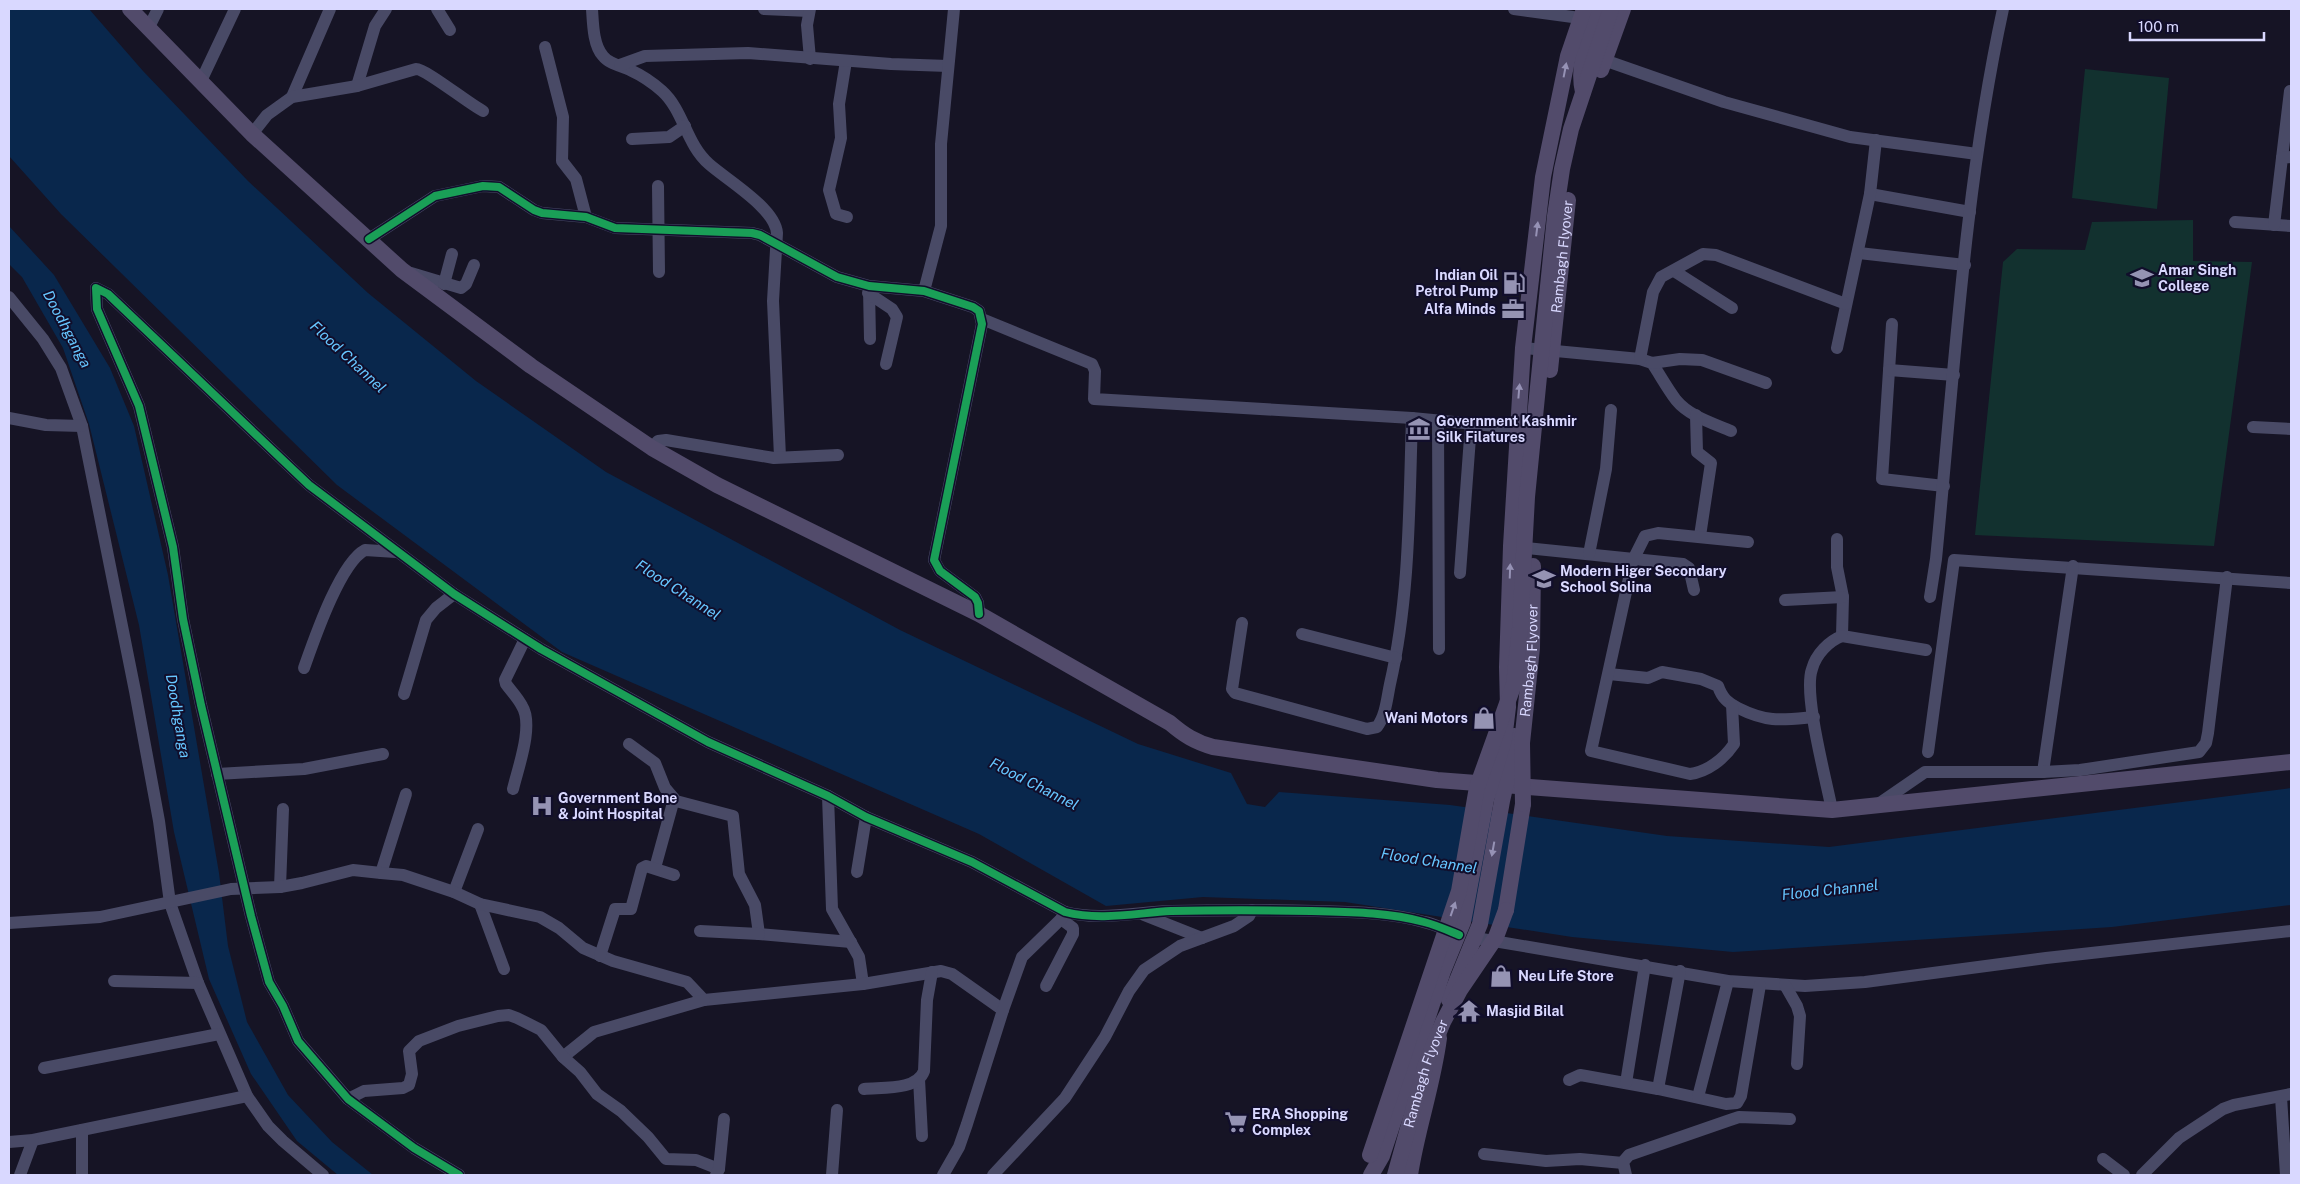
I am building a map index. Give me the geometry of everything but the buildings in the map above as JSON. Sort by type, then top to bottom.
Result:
[{"type":"main road","points":[[130,9],[252,134],[402,270],[532,366],[652,448],[717,486],[979,614],[1170,723],[1184,736],[1198,743],[1213,747],[1427,779],[1496,793],[1832,810],[2291,762]]},
{"type":"main road","points":[[1583,92],[1579,78],[1581,65],[1599,9]]},
{"type":"main road","name":"Rambagh Flyover","points":[[1370,1175],[1367,1164],[1370,1154],[1459,892],[1477,787],[1514,684],[1520,628],[1527,497],[1551,248],[1562,169],[1583,92],[1611,9]]},
{"type":"main road","points":[[1496,793],[1512,760],[1526,623],[1532,485],[1558,228],[1569,164],[1606,37],[1617,9]]},
{"type":"main road","name":"Rambagh Flyover","points":[[1399,1175],[1426,1064],[1443,1022],[1460,990],[1496,937],[1506,910],[1523,804],[1522,743],[1532,648],[1533,549],[1566,215],[1572,171],[1582,130],[1604,60],[1624,9]]},
{"type":"main road","points":[[1399,1175],[1469,930],[1496,793],[1508,707],[1507,667],[1511,546],[1517,471],[1516,428],[1523,348],[1543,177],[1568,56],[1582,13]]},
{"type":"main road","points":[[1370,1175],[1382,1156],[1443,971],[1469,930]]},
{"type":"street","points":[[148,29],[158,9]]},
{"type":"street","points":[[201,81],[236,9]]},
{"type":"street","points":[[292,97],[330,9]]},
{"type":"street","points":[[357,86],[375,26],[386,9]]},
{"type":"street","points":[[437,9],[450,30]]},
{"type":"street","points":[[592,9],[595,36],[602,56],[642,77],[662,91],[677,109],[692,141],[707,162],[748,196],[773,220],[777,228],[772,301],[780,457]]},
{"type":"street","points":[[764,9],[810,10],[807,33],[810,59]]},
{"type":"street","points":[[924,291],[941,226],[941,144],[954,9]]},
{"type":"street","points":[[1514,9],[1582,13]]},
{"type":"street","points":[[1930,597],[1944,486],[1970,212],[1988,75],[2003,9]]},
{"type":"street","points":[[545,47],[563,118],[562,161],[576,180],[586,217]]},
{"type":"street","points":[[620,65],[645,56],[748,53],[846,62],[948,66]]},
{"type":"street","points":[[1604,60],[1707,96],[1850,137],[1978,154]]},
{"type":"street","points":[[846,62],[839,104],[841,138],[829,185],[829,195],[837,215],[847,217]]},
{"type":"street","points":[[252,134],[267,116],[292,97],[357,86],[420,69],[483,112]]},
{"type":"street","points":[[2274,225],[2287,158],[2290,91]]},
{"type":"street","points":[[632,139],[662,138],[675,134],[685,126]]},
{"type":"street","points":[[1837,348],[1859,253],[1870,194],[1876,140]]},
{"type":"street","points":[[369,239],[435,196],[483,186],[499,187],[542,213],[586,217],[615,228],[752,233],[776,242],[838,277],[869,290],[892,309],[897,317],[886,364]]},
{"type":"street","points":[[658,186],[659,272]]},
{"type":"street","points":[[1870,194],[1970,212]]},
{"type":"street","points":[[2235,222],[2291,226]]},
{"type":"street","points":[[1859,253],[1965,265]]},
{"type":"street","points":[[444,284],[452,254]]},
{"type":"street","points":[[1731,431],[1696,415],[1677,401],[1646,361],[1655,287],[1661,277],[1697,257],[1709,254],[1846,304]]},
{"type":"street","points":[[402,270],[456,288],[464,287],[474,265]]},
{"type":"street","points":[[1674,271],[1732,308]]},
{"type":"street","points":[[459,1175],[414,1148],[348,1099],[298,1041],[283,1006],[269,982],[217,774],[183,619],[173,547],[139,406],[97,309],[96,288],[108,294],[309,485],[454,594],[525,639],[708,742],[828,796],[866,817],[972,862],[1063,916],[1073,928],[1074,934],[1046,986]]},
{"type":"street","points":[[869,290],[924,291],[973,308],[979,311],[982,319],[934,560],[940,571],[975,597],[978,603],[979,614]]},
{"type":"street","points":[[869,290],[870,339]]},
{"type":"street","points":[[9,297],[43,339],[61,368],[82,426],[174,903],[198,983],[247,1096],[268,1126],[323,1175]]},
{"type":"street","points":[[982,319],[1092,364],[1095,372],[1094,399],[1412,418],[1516,428]]},
{"type":"street","points":[[1892,324],[1882,478],[1944,486]]},
{"type":"street","points":[[1523,348],[1646,361],[1702,360],[1766,383]]},
{"type":"street","points":[[1888,370],[1954,375]]},
{"type":"street","points":[[1588,554],[1606,469],[1611,410]]},
{"type":"street","points":[[1696,415],[1697,452],[1710,463],[1700,536]]},
{"type":"street","points":[[9,418],[46,425],[82,426]]},
{"type":"street","points":[[1242,623],[1232,689],[1234,693],[1367,729],[1377,727],[1381,721],[1396,658],[1406,574],[1412,418]]},
{"type":"street","points":[[1438,421],[1439,649]]},
{"type":"street","points":[[1460,573],[1471,424]]},
{"type":"street","points":[[2253,427],[2291,429]]},
{"type":"street","points":[[652,448],[658,441],[666,440],[780,457],[838,455]]},
{"type":"street","points":[[1732,705],[1734,744],[1716,762],[1700,773],[1690,774],[1591,751],[1632,560],[1645,536],[1650,533],[1700,536],[1748,542]]},
{"type":"street","points":[[1837,539],[1837,567],[1843,597],[1842,636]]},
{"type":"street","points":[[1511,546],[1686,566],[1691,574],[1694,590]]},
{"type":"street","points":[[304,668],[322,619],[352,560],[365,550],[398,553]]},
{"type":"street","points":[[1928,752],[1954,560],[2073,566],[2291,583]]},
{"type":"street","points":[[2043,772],[2073,566]]},
{"type":"street","points":[[1874,807],[1925,772],[2043,772],[2080,770],[2199,752],[2203,748],[2208,733],[2227,577]]},
{"type":"street","points":[[404,694],[426,620],[436,608],[454,594]]},
{"type":"street","points":[[1785,600],[1843,597]]},
{"type":"street","points":[[1302,634],[1396,658]]},
{"type":"street","points":[[1832,810],[1810,699],[1811,670],[1828,644],[1842,636],[1926,650]]},
{"type":"street","points":[[513,789],[526,735],[527,720],[523,706],[505,680],[525,639]]},
{"type":"street","points":[[1609,674],[1648,678],[1662,672],[1701,679],[1718,686],[1723,698],[1732,705],[1766,720],[1814,717]]},
{"type":"street","points":[[629,744],[655,763],[665,788],[674,799],[680,803],[733,816],[739,874],[755,905],[760,934]]},
{"type":"street","points":[[217,774],[304,769],[383,754]]},
{"type":"street","points":[[381,872],[406,794]]},
{"type":"street","points":[[828,796],[832,909],[859,957],[862,984]]},
{"type":"street","points":[[655,868],[674,799]]},
{"type":"street","points":[[280,887],[283,809]]},
{"type":"street","points":[[857,872],[866,817]]},
{"type":"street","points":[[454,892],[478,829]]},
{"type":"street","points":[[600,956],[615,909],[631,909],[642,868],[646,866],[674,874]]},
{"type":"street","points":[[9,924],[100,917],[174,903],[231,889],[280,887],[328,878],[353,870],[381,872],[403,875],[454,892],[480,904],[540,917],[559,928],[583,948],[600,956],[620,964],[687,982],[704,1000]]},
{"type":"street","points":[[480,904],[504,969]]},
{"type":"street","points":[[993,1175],[1065,1098],[1105,1037],[1129,991],[1144,970],[1180,946],[1234,926],[1249,916],[1252,910]]},
{"type":"street","points":[[943,1175],[958,1147],[967,1124],[1003,1010],[1025,952],[1063,916],[1252,910],[1378,914],[1728,981],[1784,985],[1865,982],[2046,958],[2291,931]]},
{"type":"street","points":[[1140,914],[1202,938]]},
{"type":"street","points":[[700,931],[851,942]]},
{"type":"street","points":[[1626,1083],[1645,966]]},
{"type":"street","points":[[563,1057],[594,1032],[704,1000],[862,984],[941,971],[952,974],[1003,1010]]},
{"type":"street","points":[[922,1136],[919,1080],[924,1071],[927,1000],[932,972]]},
{"type":"street","points":[[1658,1090],[1680,972]]},
{"type":"street","points":[[114,981],[198,983]]},
{"type":"street","points":[[1698,1096],[1728,981]]},
{"type":"street","points":[[1569,1080],[1580,1075],[1698,1096],[1726,1104],[1737,1103],[1760,984]]},
{"type":"street","points":[[1784,985],[1797,1006],[1800,1016],[1797,1064]]},
{"type":"street","points":[[348,1099],[364,1091],[403,1088],[409,1085],[412,1074],[408,1051],[419,1041],[458,1026],[509,1015],[541,1030],[563,1057],[580,1072],[597,1094],[620,1111],[648,1137],[666,1159],[696,1160],[718,1172],[724,1119]]},
{"type":"street","points":[[44,1068],[219,1034]]},
{"type":"street","points":[[864,1089],[904,1085],[919,1080]]},
{"type":"street","points":[[2142,1175],[2179,1138],[2223,1109],[2234,1105],[2286,1095],[2286,1175]]},
{"type":"street","points":[[9,1142],[33,1140],[247,1096]]},
{"type":"street","points":[[832,1175],[836,1110]]},
{"type":"street","points":[[1484,1154],[1546,1161],[1580,1159],[1625,1169],[1624,1160],[1629,1155],[1739,1117],[1790,1120]]},
{"type":"street","points":[[82,1130],[82,1175]]},
{"type":"street","points":[[20,1175],[33,1140]]},
{"type":"street","points":[[2103,1159],[2124,1175]]},
{"type":"green space","points":[[2085,69],[2169,78],[2157,209],[2072,198]]},
{"type":"green space","points":[[2193,220],[2193,261],[2252,262],[2214,546],[1975,535],[2003,262],[2017,249],[2085,250],[2092,222]]},
{"type":"water","name":"Flood Channel","points":[[9,9],[89,9],[143,71],[248,181],[368,293],[476,381],[606,472],[900,630],[1138,744],[1231,773],[1247,804],[1265,807],[1279,792],[1450,805],[1667,836],[1829,847],[2291,788],[2291,905],[2112,927],[1733,952],[1572,937],[1345,902],[1203,897],[1106,906],[979,834],[562,652],[337,485],[61,214],[9,156]]},
{"type":"water","name":"Doodhganga","points":[[9,226],[54,275],[110,368],[134,426],[168,575],[219,873],[228,946],[247,1022],[288,1095],[332,1142],[373,1175],[338,1175],[297,1141],[251,1074],[209,979],[174,832],[139,625],[89,424],[63,348],[22,277],[9,264]]},
{"type":"cycle path","points":[[369,239],[435,196],[483,186],[499,187],[534,210],[542,213],[586,217],[615,228],[752,233],[760,235],[837,277],[869,286],[924,291],[973,307],[979,311],[982,324],[934,560],[940,571],[975,597],[978,603],[979,614]]},
{"type":"cycle path","points":[[459,1175],[414,1148],[348,1099],[298,1041],[283,1006],[269,982],[251,916],[201,705],[183,619],[173,547],[139,406],[97,309],[96,288],[108,294],[309,485],[454,594],[541,649],[708,742],[828,796],[866,817],[972,862],[1065,912],[1091,916],[1118,916],[1171,911],[1276,910],[1353,912],[1382,914],[1410,919],[1459,935]]},
{"type":"place","name":"Amar Singh College","points":[[2142,278]]},
{"type":"place","name":"Indian Oil Petrol Pump","points":[[1514,283]]},
{"type":"place","name":"Alfa Minds","points":[[1513,309]]},
{"type":"place","name":"Government Kashmir Silk Filatures","points":[[1419,429]]},
{"type":"place","name":"Modern Higer Secondary School Solina","points":[[1544,579]]},
{"type":"place","name":"Wani Motors","points":[[1484,718]]},
{"type":"place","name":"Government Bone & Joint Hospital","points":[[542,806]]},
{"type":"place","name":"Neu Life Store","points":[[1501,976]]},
{"type":"place","name":"Masjid Bilal","points":[[1469,1011]]},
{"type":"place","name":"ERA Shopping Complex","points":[[1236,1122]]}]
